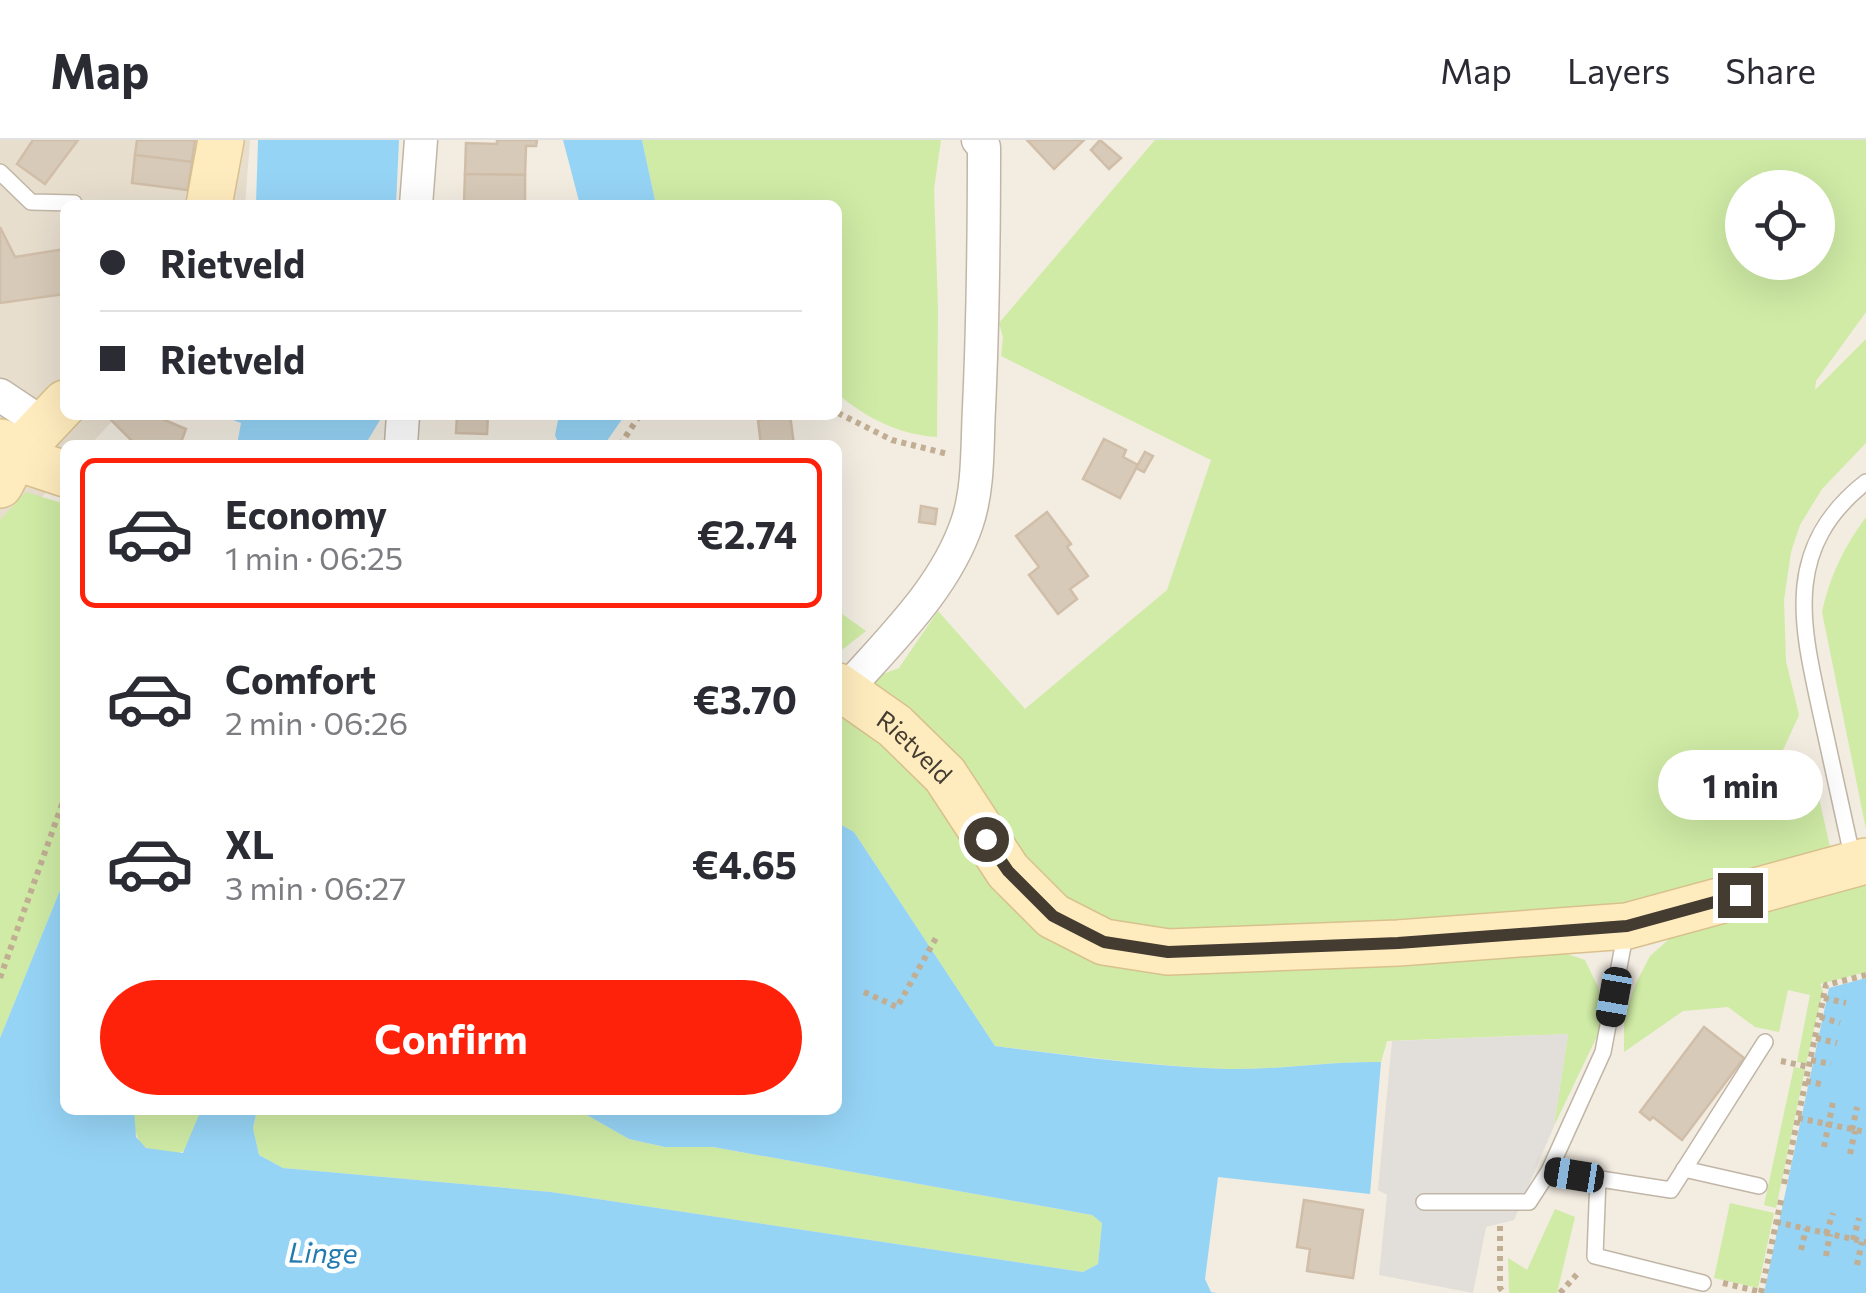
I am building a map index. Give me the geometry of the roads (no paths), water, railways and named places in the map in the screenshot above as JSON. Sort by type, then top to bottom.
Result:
[{"type":"street","points":[[210,200],[221,140]]},
{"type":"street","points":[[416,200],[420,140]]},
{"type":"street","name":"Rietveld","points":[[984,142],[984,312],[976,461],[968,520],[950,562],[914,614],[842,688],[895,726],[944,776],[1008,871],[1053,916],[1104,942],[1168,952],[1398,943],[1627,926],[1860,862]]},
{"type":"street","points":[[60,382],[21,435],[60,470]]},
{"type":"lane","points":[[0,172],[31,202],[60,203]]},
{"type":"lane","points":[[1860,862],[1803,629],[1805,581],[1824,524],[1866,482]]},
{"type":"lane","points":[[1424,1202],[1529,1202],[1549,1171],[1602,1052],[1627,926]]},
{"type":"lane","points":[[1549,1171],[1671,1190],[1766,1042]]},
{"type":"lane","points":[[1684,1169],[1759,1186]]},
{"type":"lane","points":[[1598,1178],[1595,1256],[1702,1283]]},
{"type":"water","points":[[258,140],[399,140],[396,200],[256,200]]},
{"type":"water","points":[[563,140],[642,140],[655,200],[579,200]]},
{"type":"water","points":[[233,420],[380,420],[368,440],[238,440],[241,423]]},
{"type":"water","points":[[558,420],[622,420],[608,440],[557,440]]},
{"type":"water","name":"Linge","points":[[842,825],[854,832],[995,1046],[1226,1069],[1381,1062],[1370,1194],[1218,1177],[1205,1279],[1211,1292],[1216,1293],[0,1293],[0,1038],[60,890],[60,1115],[134,1115],[136,1137],[146,1148],[183,1153],[199,1115],[256,1115],[253,1128],[259,1155],[283,1168],[551,1192],[1083,1272],[1098,1264],[1102,1223],[1092,1215],[713,1147],[665,1147],[629,1139],[587,1115],[842,1115]]},
{"type":"water","points":[[1866,978],[1866,1293],[1764,1293],[1829,988]]}]
